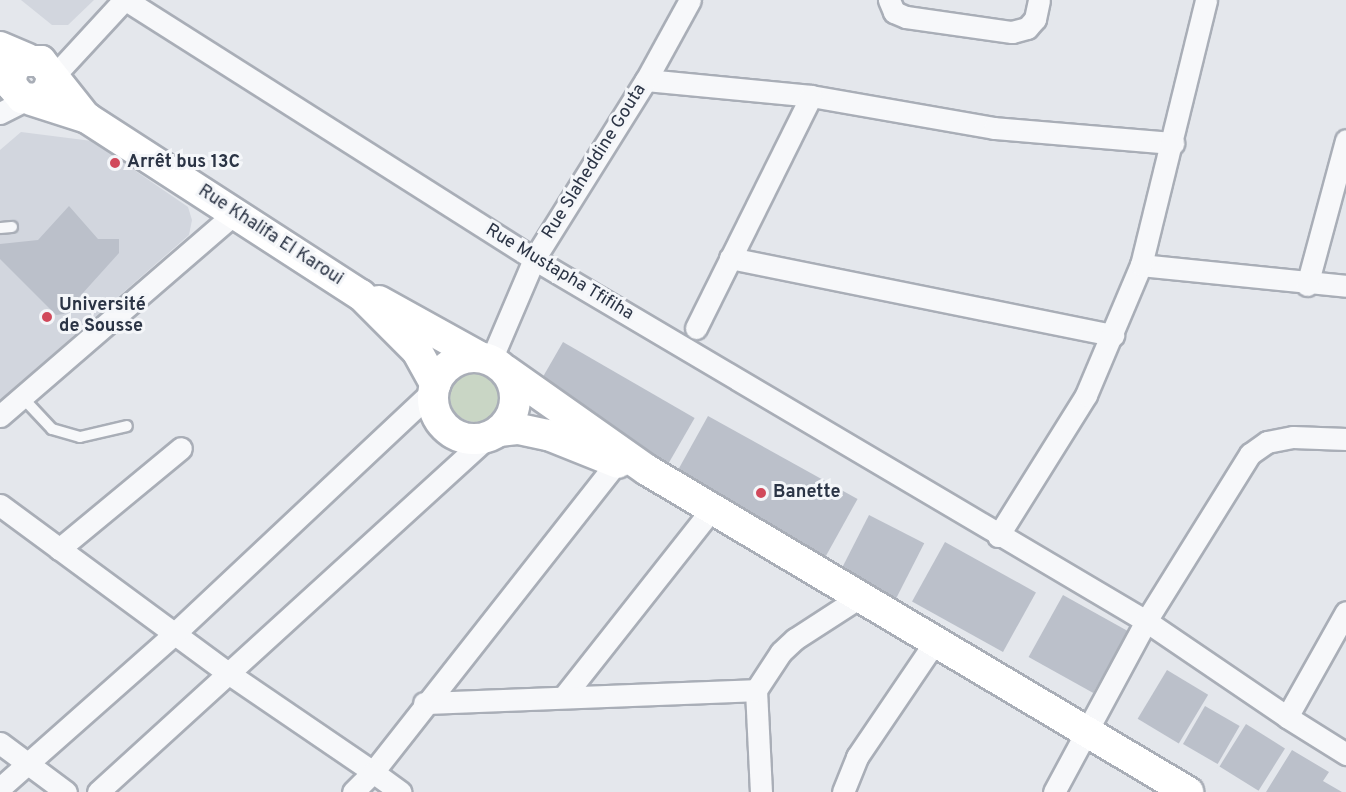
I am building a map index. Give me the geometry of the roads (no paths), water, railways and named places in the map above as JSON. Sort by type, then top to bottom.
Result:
[{"type":"main road","name":"Rue Khalifa El Karoui","points":[[0,47],[23,81],[87,118],[361,295],[417,351],[434,388]]},
{"type":"main road","name":"Rue Khalifa El Karoui","points":[[361,295],[388,304],[491,362],[647,470]]},
{"type":"main road","points":[[494,434],[508,421],[516,395],[491,362],[452,363],[434,388],[436,412],[448,430],[460,437],[494,434],[519,429],[548,435],[616,462],[647,470],[1188,792]]},
{"type":"street","points":[[0,113],[23,81],[84,39],[125,0]]},
{"type":"street","name":"Rue Mustapha Tfifiha","points":[[125,0],[534,259],[998,536],[1146,621],[1287,717]]},
{"type":"street","name":"Rue Slaheddine Gouta","points":[[491,362],[534,259],[646,80],[690,0]]},
{"type":"street","points":[[889,0],[894,12],[906,16],[1012,32],[1027,28],[1035,19],[1039,0]]},
{"type":"street","points":[[998,536],[1086,395],[1141,265],[1173,143],[1206,0]]},
{"type":"street","points":[[646,80],[811,96],[994,128],[1173,143]]},
{"type":"street","points":[[696,328],[811,96]]},
{"type":"street","points":[[1307,285],[1346,140]]},
{"type":"street","points":[[0,416],[235,213]]},
{"type":"street","points":[[730,258],[1113,335]]},
{"type":"street","points":[[1141,265],[1307,285],[1346,286]]},
{"type":"street","points":[[0,788],[174,634],[434,388]]},
{"type":"street","points":[[98,792],[231,675],[494,434]]},
{"type":"street","points":[[1054,792],[1146,621],[1257,448],[1293,437],[1346,439]]},
{"type":"street","points":[[59,549],[181,448]]},
{"type":"street","points":[[353,792],[373,772],[424,703],[616,462]]},
{"type":"street","points":[[0,505],[231,675],[401,792]]},
{"type":"street","points":[[565,695],[712,509]]},
{"type":"street","points":[[760,792],[756,690],[781,652],[795,639],[860,597]]},
{"type":"street","points":[[1346,612],[1287,717],[1346,754]]},
{"type":"street","points":[[843,792],[857,757],[935,642]]},
{"type":"street","points":[[424,703],[565,695],[756,690]]},
{"type":"street","points":[[0,743],[66,792]]},
{"type":"lane","points":[[0,228],[12,228]]},
{"type":"lane","points":[[22,397],[52,429],[80,437],[127,426]]},
{"type":"place","name":"Arrêt bus 13C","points":[[115,163]]},
{"type":"place","name":"Université de Sousse","points":[[47,317]]},
{"type":"place","name":"Banette","points":[[761,493]]}]
